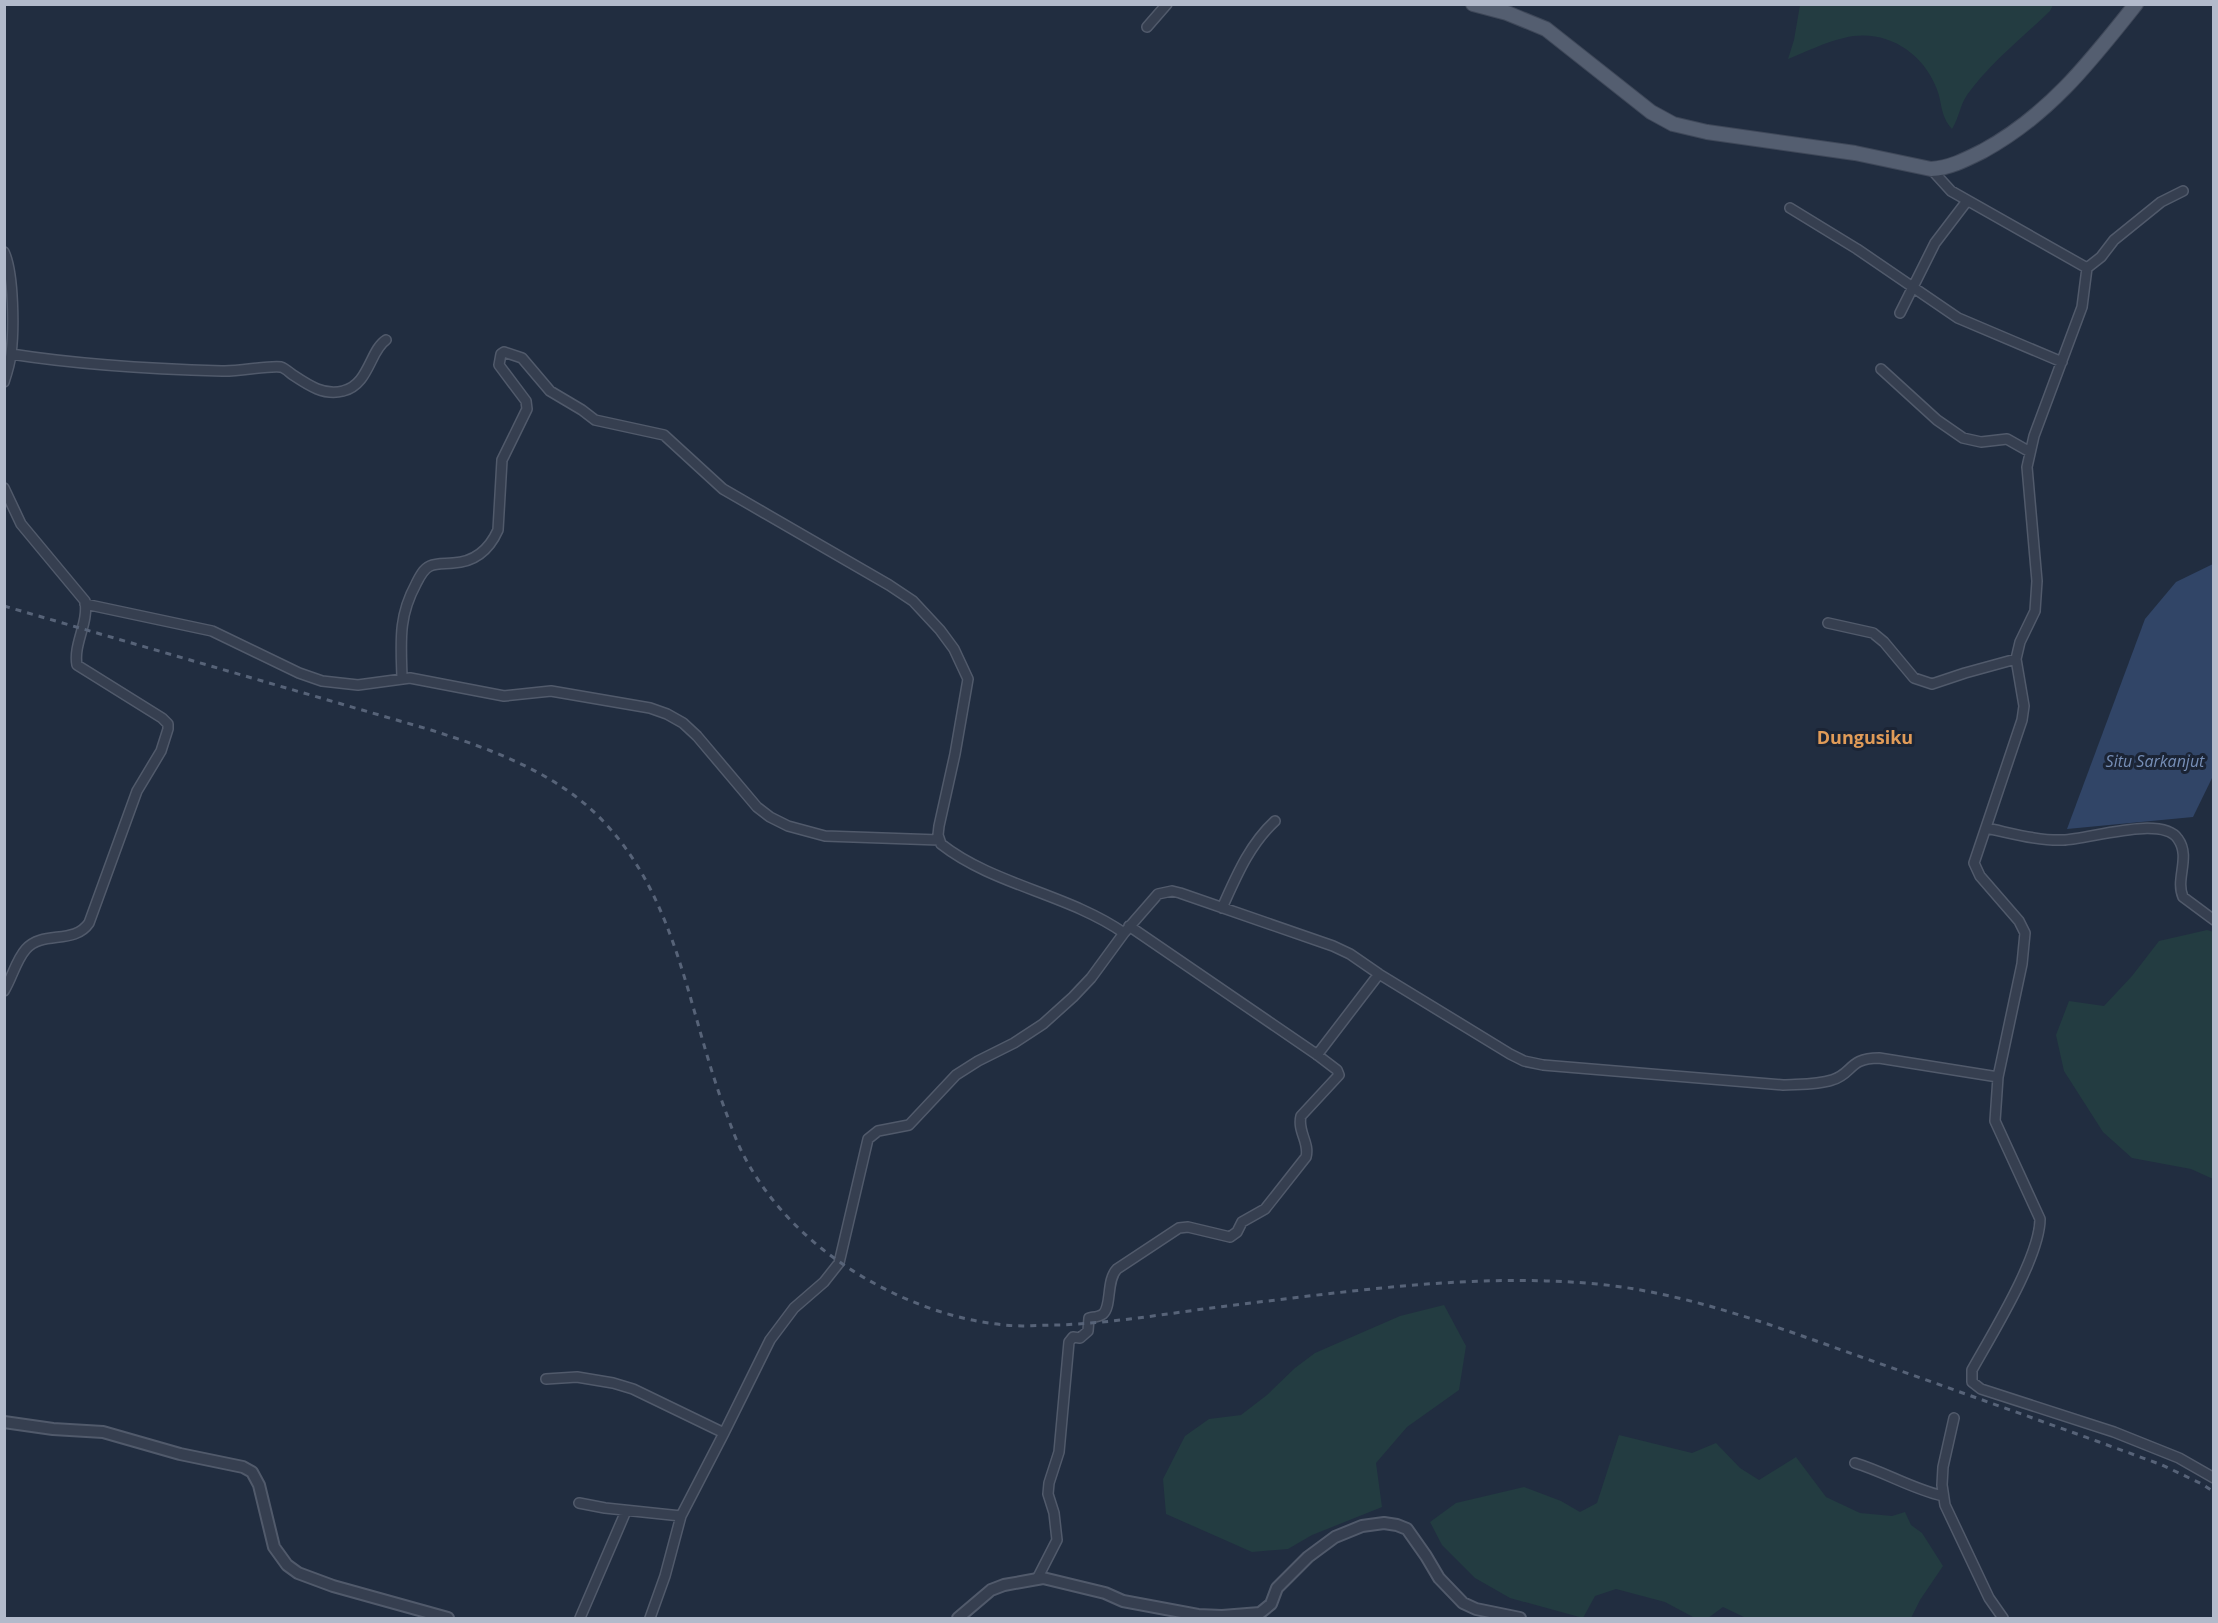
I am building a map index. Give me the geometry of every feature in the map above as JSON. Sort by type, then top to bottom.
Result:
[{"type":"main road","points":[[1473,4],[1516,16],[1546,29],[1652,112],[1673,124],[1707,132],[1855,153],[1931,169],[1942,168],[1968,159],[2029,122],[2076,78],[2136,4]]},
{"type":"street","points":[[1147,27],[1167,4]]},
{"type":"street","points":[[1931,169],[1951,191],[2087,268]]},
{"type":"street","points":[[2183,191],[2161,202],[2114,240],[2101,257],[2087,268],[2082,307],[2030,452],[2027,480],[2034,529],[2037,597],[2035,611],[2020,642],[2016,660],[2024,706],[2022,720],[1974,863],[1976,870],[2019,921],[2025,933],[2022,964],[1998,1077],[1994,1113],[1996,1129],[2039,1214],[2040,1225],[2029,1259],[2008,1304],[1972,1370],[1972,1382],[1981,1389],[2114,1432],[2179,1458],[2214,1478]]},
{"type":"street","points":[[1900,313],[1935,243],[1967,201]]},
{"type":"street","points":[[1790,208],[1969,324],[2062,362]]},
{"type":"street","points":[[4,252],[11,271],[12,290],[11,354],[4,382]]},
{"type":"street","points":[[11,354],[71,363],[214,371],[282,367],[314,388],[331,393],[346,391],[359,381],[386,340]]},
{"type":"street","points":[[402,678],[400,631],[402,617],[405,605],[422,574],[430,566],[463,563],[477,558],[498,530],[502,460],[527,409],[526,401],[499,365],[501,354],[504,352],[515,354],[522,358],[550,391],[595,420],[664,435],[717,485],[889,585],[913,601],[929,617],[954,649],[968,678],[955,754],[939,826],[939,840],[948,850],[987,870],[1126,929],[1337,1070],[1338,1077],[1301,1116],[1299,1124],[1307,1149],[1306,1157],[1265,1209],[1242,1222],[1234,1235],[1230,1237],[1188,1227],[1179,1228],[1117,1269],[1112,1274],[1105,1311],[1100,1316],[1089,1318],[1088,1331],[1080,1338],[1073,1337],[1070,1342],[1059,1452],[1049,1483],[1048,1494],[1054,1513],[1057,1540],[1036,1579]]},
{"type":"street","points":[[1881,369],[1937,420],[1963,438],[1982,442],[2007,439],[2030,452]]},
{"type":"street","points":[[4,488],[21,524],[83,598],[85,604],[83,629],[76,666],[162,718],[168,724],[161,751],[137,791],[89,923],[80,932],[41,939],[26,949],[4,991]]},
{"type":"street","points":[[85,604],[212,632],[299,673],[322,681],[358,685],[402,678],[504,696],[551,691],[650,708],[683,723],[698,736],[757,807],[788,826],[825,836],[939,840]]},
{"type":"street","points":[[1828,623],[1873,633],[1884,642],[1914,678],[1932,684],[2016,660]]},
{"type":"street","points":[[1222,908],[1253,847],[1265,830],[1275,821]]},
{"type":"street","points":[[1986,828],[2011,834],[2062,840],[2151,828],[2171,832],[2178,837],[2182,845],[2184,858],[2181,894],[2214,920]]},
{"type":"street","points":[[650,1618],[665,1575],[681,1516],[770,1340],[794,1308],[824,1282],[839,1263],[868,1139],[878,1131],[909,1125],[956,1075],[978,1061],[1014,1044],[1042,1024],[1091,978],[1126,929],[1158,894],[1172,891],[1333,946],[1350,954],[1379,974],[1524,1061],[1543,1065],[1783,1084],[1812,1084],[1834,1080],[1856,1062],[1865,1058],[1879,1058],[1998,1077]]},
{"type":"street","points":[[1317,1055],[1379,974]]},
{"type":"street","points":[[546,1379],[577,1377],[614,1383],[633,1389],[724,1433]]},
{"type":"street","points":[[1954,1418],[1943,1467],[1943,1496],[1989,1598],[2003,1618]]},
{"type":"street","points":[[4,1422],[53,1429],[103,1432],[180,1454],[243,1467],[252,1472],[260,1485],[274,1547],[287,1564],[298,1573],[333,1586],[448,1618]]},
{"type":"street","points":[[1855,1463],[1876,1469],[1914,1488],[1943,1496]]},
{"type":"street","points":[[579,1503],[626,1511],[681,1516]]},
{"type":"street","points":[[580,1618],[626,1511]]},
{"type":"street","points":[[958,1618],[991,1590],[1036,1579],[1055,1580],[1105,1593],[1123,1601],[1198,1615],[1260,1613],[1271,1604],[1277,1588],[1308,1557],[1335,1537],[1362,1526],[1384,1523],[1407,1529],[1439,1578],[1463,1603],[1476,1609],[1520,1618]]},
{"type":"green space","points":[[1800,4],[2053,5],[2050,11],[1996,61],[1976,83],[1965,99],[1952,129],[1943,113],[1936,87],[1921,62],[1899,45],[1886,39],[1873,36],[1844,38],[1788,59],[1794,40]]},
{"type":"green space","points":[[2207,930],[2214,932],[2213,1179],[2191,1169],[2132,1158],[2103,1132],[2064,1071],[2056,1035],[2069,1001],[2104,1006],[2132,976],[2159,941]]},
{"type":"green space","points":[[1444,1305],[1466,1346],[1459,1390],[1407,1427],[1376,1463],[1382,1507],[1312,1535],[1288,1549],[1252,1552],[1166,1514],[1163,1479],[1185,1436],[1209,1419],[1241,1415],[1315,1353],[1400,1316]]},
{"type":"green space","points":[[1619,1435],[1692,1453],[1716,1443],[1740,1468],[1759,1480],[1796,1457],[1826,1497],[1860,1513],[1892,1516],[1905,1512],[1911,1525],[1922,1533],[1943,1566],[1911,1618],[1746,1618],[1723,1607],[1708,1618],[1695,1618],[1665,1602],[1616,1589],[1595,1596],[1583,1618],[1510,1598],[1475,1578],[1442,1545],[1430,1522],[1456,1503],[1524,1487],[1561,1501],[1580,1512],[1597,1503]]},
{"type":"water","name":"Situ Sarkanjut","points":[[2213,564],[2213,776],[2193,817],[2067,829],[2145,619],[2176,582]]},
{"type":"railway","points":[[4,606],[431,730],[478,746],[545,777],[586,805],[604,822],[629,853],[649,886],[678,958],[731,1126],[758,1180],[792,1222],[833,1257],[856,1273],[916,1303],[954,1316],[1011,1326],[1031,1326],[1104,1322],[1331,1293],[1464,1282],[1553,1281],[1632,1289],[1666,1295],[1734,1313],[1801,1335],[2162,1465],[2214,1492]]},
{"type":"district","name":"Dungusiku","points":[[1865,738]]}]
